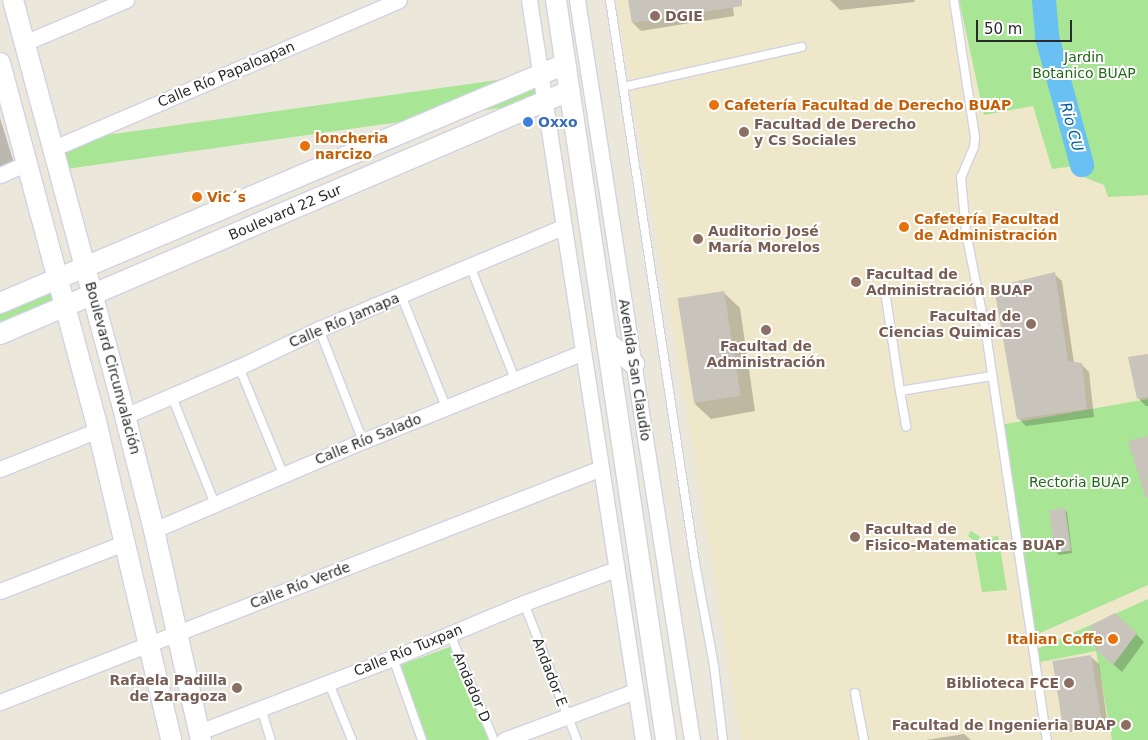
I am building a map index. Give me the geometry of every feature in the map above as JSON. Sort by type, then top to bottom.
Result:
[{"type":"street","name":"Boulevard Circunvalación","points":[[13,0],[86,266],[154,530],[200,736]]},
{"type":"street","points":[[24,42],[126,0]]},
{"type":"street","name":"Calle Río Papaloapan","points":[[54,148],[399,0]]},
{"type":"street","points":[[528,0],[643,740]]},
{"type":"street","name":"Avenida San Claudio","points":[[556,0],[666,740]]},
{"type":"street","name":"Avenida San Claudio","points":[[577,0],[692,740]]},
{"type":"street","points":[[0,62],[98,430],[171,740]]},
{"type":"street","name":"Boulevard 22 Sur","points":[[0,303],[565,64]]},
{"type":"street","name":"Boulevard 22 Sur","points":[[0,334],[569,91]]},
{"type":"street","points":[[419,125],[429,151]]},
{"type":"street","points":[[0,175],[27,163]]},
{"type":"street","name":"Calle Río Jamapa","points":[[125,416],[239,367],[319,329],[563,227]]},
{"type":"street","points":[[607,342],[634,364]]},
{"type":"street","name":"Calle Río Salado","points":[[154,530],[283,474],[583,352]]},
{"type":"street","points":[[0,469],[98,430]]},
{"type":"street","name":"Calle Río Verde","points":[[0,702],[601,468]]},
{"type":"street","points":[[0,591],[124,543]]},
{"type":"street","name":"Calle Río Tuxpan","points":[[200,736],[260,708],[393,658],[524,603],[616,569]]},
{"type":"street","points":[[504,740],[635,691]]},
{"type":"lane","points":[[610,0],[695,563],[714,666],[723,740]]},
{"type":"lane","points":[[954,0],[975,138],[974,147],[962,172],[961,183],[966,232],[992,376],[1047,740]]},
{"type":"lane","points":[[623,87],[802,47]]},
{"type":"lane","points":[[470,266],[515,379]]},
{"type":"lane","points":[[885,291],[906,426]]},
{"type":"lane","points":[[401,295],[446,408]]},
{"type":"lane","points":[[319,329],[363,441]]},
{"type":"lane","points":[[239,367],[283,474]]},
{"type":"lane","points":[[900,391],[992,376]]},
{"type":"lane","points":[[172,397],[214,504]]},
{"type":"lane","name":"Andador E","points":[[524,603],[577,740]]},
{"type":"lane","name":"Andador D","points":[[450,634],[494,740]]},
{"type":"lane","points":[[393,658],[422,740]]},
{"type":"lane","points":[[328,681],[352,740]]},
{"type":"lane","points":[[855,693],[864,740]]},
{"type":"lane","points":[[260,708],[271,740]]},
{"type":"shaded area","points":[[616,0],[1148,0],[1148,740],[741,740],[698,476]]},
{"type":"green space","name":"Jardin Botanico BUAP","points":[[959,0],[1148,0],[1148,195],[1108,197],[1104,185],[1086,178],[1082,165],[1052,169],[1033,106],[984,115]]},
{"type":"green space","points":[[540,74],[544,102],[52,171],[48,143]]},
{"type":"green space","points":[[59,277],[66,304],[0,332],[0,302]]},
{"type":"green space","name":"Rectoria BUAP","points":[[1148,399],[1148,585],[1031,637],[1000,425]]},
{"type":"green space","points":[[971,531],[982,538],[998,536],[1007,590],[982,592],[973,540],[968,536]]},
{"type":"green space","points":[[1148,599],[1148,740],[1112,740],[1096,651],[1035,663],[1033,651]]},
{"type":"green space","points":[[455,645],[491,739],[426,740],[398,666]]},
{"type":"building","name":"DGIE","points":[[628,0],[742,0],[742,6],[632,23]]},
{"type":"building","name":"Facultad de Ciencias Quimicas","points":[[1055,272],[1068,361],[1082,363],[1087,409],[1017,419],[994,287]]},
{"type":"building","points":[[724,291],[741,396],[694,403],[678,298]]},
{"type":"building","points":[[1148,354],[1148,397],[1137,399],[1128,357]]},
{"type":"building","points":[[1148,436],[1148,498],[1146,498],[1128,441]]},
{"type":"building","points":[[1065,508],[1071,551],[1055,553],[1049,510]]},
{"type":"building","name":"Italian Coffe","points":[[1115,613],[1137,633],[1113,665],[1096,650],[1090,626]]},
{"type":"building","points":[[1091,655],[1101,719],[1063,725],[1052,661]]},
{"type":"waterway","name":"Rio CU","points":[[1044,0],[1047,37],[1082,165]]},
{"type":"place","name":"DGIE","points":[[655,16]]},
{"type":"place","name":"Cafetería Facultad de Derecho BUAP","points":[[714,105]]},
{"type":"place","name":"Oxxo","points":[[528,122]]},
{"type":"place","name":"Facultad de Derecho y Cs Sociales","points":[[744,132]]},
{"type":"place","name":"loncheria narcizo","points":[[305,146]]},
{"type":"place","name":"Vic´s","points":[[197,197]]},
{"type":"place","name":"Cafetería Facultad de Administración","points":[[904,227]]},
{"type":"place","name":"Auditorio José María Morelos","points":[[698,239]]},
{"type":"place","name":"Facultad de Administración BUAP","points":[[856,282]]},
{"type":"place","name":"Facultad de Ciencias Quimicas","points":[[1031,324]]},
{"type":"place","name":"Facultad de Administración","points":[[766,330]]},
{"type":"place","name":"Facultad de Fisico-Matematicas BUAP","points":[[855,537]]},
{"type":"place","name":"Italian Coffe","points":[[1113,639]]},
{"type":"place","name":"Biblioteca FCE","points":[[1069,683]]},
{"type":"place","name":"Rafaela Padilla de Zaragoza","points":[[237,688]]},
{"type":"place","name":"Facultad de Ingenieria BUAP","points":[[1126,725]]}]
